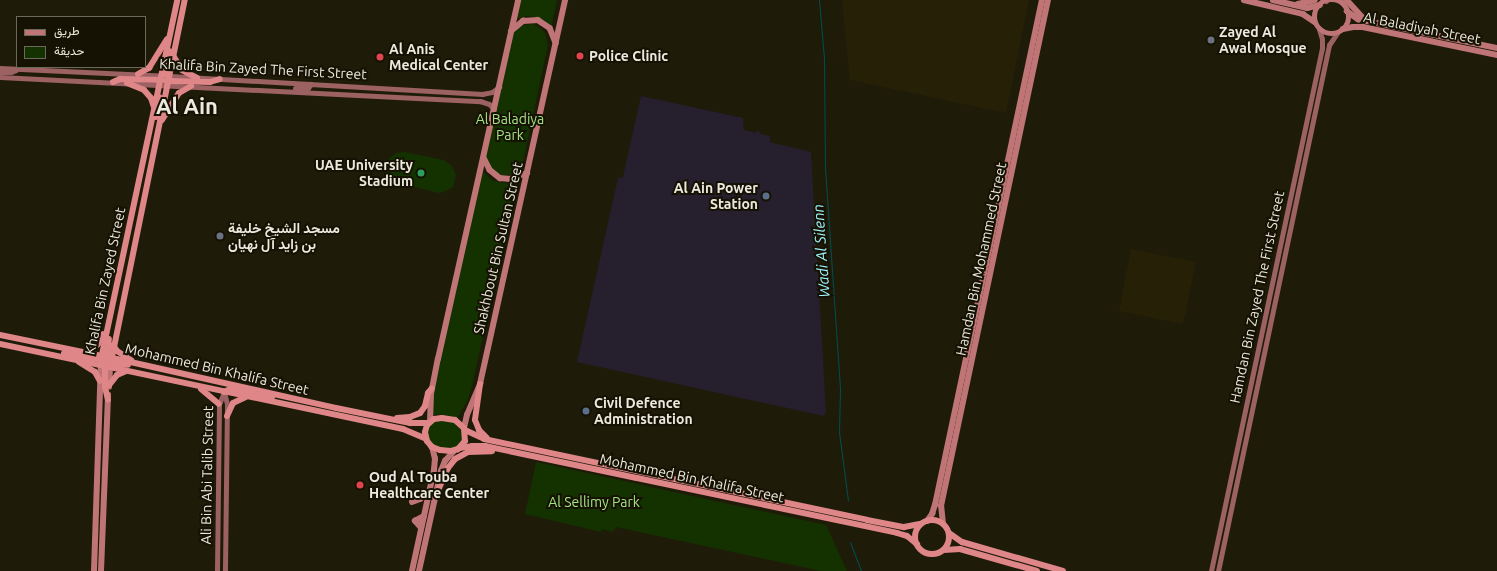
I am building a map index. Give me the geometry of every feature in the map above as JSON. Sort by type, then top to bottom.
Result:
[{"type":"highway","name":"Khalifa Bin Zayed Street","points":[[106,361],[113,344],[159,125],[171,26],[177,0]]},
{"type":"highway","name":"Khalifa Bin Zayed Street","points":[[106,361],[108,324],[154,109],[174,56],[185,0]]},
{"type":"highway","points":[[156,136],[156,121],[173,33],[171,26]]},
{"type":"highway","points":[[138,74],[149,68],[170,33]]},
{"type":"highway","points":[[174,56],[176,63],[182,70],[197,78]]},
{"type":"highway","points":[[113,82],[120,79],[210,82],[220,79]]},
{"type":"highway","points":[[127,83],[139,87],[147,93],[152,100],[154,109]]},
{"type":"highway","points":[[159,125],[179,93],[191,86]]},
{"type":"highway","points":[[133,250],[137,257]]},
{"type":"highway","points":[[108,400],[105,387],[106,361],[113,318],[111,309]]},
{"type":"highway","points":[[88,353],[100,342],[108,324]]},
{"type":"highway","name":"Mohammed Bin Khalifa Street","points":[[0,335],[88,353],[128,370],[196,386],[404,429],[426,439]]},
{"type":"highway","name":"Mohammed Bin Khalifa Street","points":[[0,344],[75,360],[136,363],[415,424],[429,422]]},
{"type":"highway","points":[[113,344],[117,351],[136,363]]},
{"type":"highway","points":[[48,354],[60,352],[147,369],[161,369]]},
{"type":"highway","points":[[75,360],[93,371],[100,381]]},
{"type":"highway","points":[[109,385],[117,375],[128,370]]},
{"type":"highway","points":[[172,380],[182,380],[209,385],[215,381],[224,392],[230,389],[272,397],[279,395]]},
{"type":"highway","points":[[480,384],[480,396],[475,415],[476,424],[482,434],[494,441]]},
{"type":"highway","points":[[196,386],[219,404]]},
{"type":"highway","points":[[392,419],[410,417],[418,414],[423,408],[428,393],[432,388]]},
{"type":"highway","points":[[227,416],[233,403],[246,397]]},
{"type":"highway","points":[[437,418],[449,418],[457,422],[464,429],[465,441],[457,449],[442,450],[432,446],[426,439],[425,430],[429,422],[437,418]]},
{"type":"highway","name":"Mohammed Bin Khalifa Street","points":[[464,429],[480,438],[874,521],[904,527],[920,524]]},
{"type":"highway","name":"Mohammed Bin Khalifa Street","points":[[457,449],[480,446],[502,450],[897,533],[910,538],[917,544]]},
{"type":"highway","points":[[435,497],[440,490],[448,468],[460,455],[473,451],[502,450]]},
{"type":"highway","points":[[1036,571],[960,549],[944,550],[931,554],[921,550],[917,544],[915,534],[920,524],[934,520],[944,524],[949,533],[962,542],[1063,571]]},
{"type":"highway","points":[[944,550],[949,540],[949,533]]},
{"type":"main road","points":[[429,422],[432,388],[518,0]]},
{"type":"main road","name":"Shakhbout Bin Sultan Street","points":[[464,429],[467,415],[480,384],[565,0]]},
{"type":"main road","name":"Hamdan Bin Mohammed Street","points":[[927,521],[932,514],[935,505],[1042,0]]},
{"type":"main road","name":"Hamdan Bin Mohammed Street","points":[[944,524],[942,506],[1048,0]]},
{"type":"main road","points":[[1244,0],[1302,14],[1316,22]]},
{"type":"main road","points":[[1273,0],[1307,8],[1324,2],[1337,1],[1345,4],[1367,21]]},
{"type":"main road","points":[[1291,4],[1305,3],[1315,0]]},
{"type":"main road","points":[[1324,2],[1316,13],[1316,22],[1319,28],[1326,33],[1337,33],[1343,29],[1348,21],[1345,4]]},
{"type":"main road","name":"Al Baladiyah Street","points":[[1345,4],[1354,18],[1497,48]]},
{"type":"main road","points":[[511,31],[523,21],[538,20],[550,28],[556,43]]},
{"type":"main road","name":"Al Baladiyah Street","points":[[1343,29],[1362,27],[1497,55]]},
{"type":"main road","name":"Hamdan Bin Zayed The First Street","points":[[1211,571],[1322,48],[1322,39],[1319,28]]},
{"type":"main road","name":"Hamdan Bin Zayed The First Street","points":[[1218,571],[1329,45],[1337,33]]},
{"type":"main road","name":"Khalifa Bin Zayed The First Street","points":[[0,68],[138,74],[191,86],[482,101],[494,109]]},
{"type":"main road","points":[[0,72],[11,72],[17,69]]},
{"type":"main road","name":"Khalifa Bin Zayed The First Street","points":[[0,77],[127,83],[197,78],[485,94],[492,92],[499,87]]},
{"type":"main road","points":[[275,91],[282,88],[308,88],[313,84],[325,93]]},
{"type":"main road","points":[[333,93],[336,89],[381,91],[390,88]]},
{"type":"main road","points":[[440,99],[446,96],[461,96],[463,93]]},
{"type":"main road","points":[[484,156],[488,168],[500,178],[510,179],[527,173]]},
{"type":"main road","name":"Khalifa Bin Zayed Street","points":[[94,571],[100,381],[106,361]]},
{"type":"main road","name":"Khalifa Bin Zayed Street","points":[[101,571],[109,385],[106,361]]},
{"type":"main road","name":"Ali Bin Abi Talib Street","points":[[217,571],[219,404],[224,392]]},
{"type":"main road","name":"Ali Bin Abi Talib Street","points":[[224,392],[226,397],[227,416],[225,571]]},
{"type":"main road","points":[[412,571],[435,465],[432,446]]},
{"type":"main road","points":[[419,571],[443,466],[457,449]]},
{"type":"main road","points":[[412,502],[420,499],[429,492]]},
{"type":"shaded area","points":[[842,0],[1029,0],[1006,113],[850,80]]},
{"type":"shaded area","name":"Al Ain Power Station","points":[[641,96],[743,118],[744,130],[756,133],[756,131],[760,132],[760,134],[770,136],[770,142],[811,152],[826,412],[824,416],[577,362],[618,178],[623,177]]},
{"type":"shaded area","points":[[1131,249],[1196,262],[1183,324],[1119,311]]},
{"type":"green space","points":[[519,0],[557,0],[551,28],[543,20],[534,17],[526,16],[514,20]]},
{"type":"green space","name":"Al Baladiya Park","points":[[533,24],[545,33],[548,45],[523,162],[514,173],[509,175],[500,175],[486,164],[485,160],[499,87],[514,30],[523,25]]},
{"type":"green space","name":"UAE University Stadium","points":[[405,152],[444,160],[451,165],[456,175],[453,187],[439,193],[394,182],[387,174],[387,161],[396,153]]},
{"type":"green space","points":[[482,171],[492,180],[502,183],[510,183],[518,179],[472,386],[468,399],[457,419],[444,415],[431,414],[431,398]]},
{"type":"green space","points":[[435,420],[450,421],[462,427],[464,436],[460,444],[454,449],[440,448],[429,442],[427,428]]},
{"type":"green space","name":"Al Sellimy Park","points":[[536,462],[826,525],[847,571],[821,571],[616,527],[613,532],[602,529],[601,532],[525,514]]},
{"type":"waterway","name":"Wadi Al Silenn","points":[[819,0],[824,58],[825,168],[840,388],[839,432],[848,500]]},
{"type":"waterway","name":"Wadi Al Silenn","points":[[850,542],[861,571]]},
{"type":"place","name":"Zayed Al Awal Mosque","points":[[1211,40]]},
{"type":"place","name":"Police Clinic","points":[[580,56]]},
{"type":"place","name":"Al Anis Medical Center","points":[[380,57]]},
{"type":"place","name":"UAE University Stadium","points":[[421,173]]},
{"type":"place","name":"Al Ain Power Station","points":[[766,196]]},
{"type":"place","name":"مسجد الشيخ خليفة بن زايد آل نهيان","points":[[220,236]]},
{"type":"place","name":"Civil Defence Administration","points":[[586,411]]},
{"type":"place","name":"Oud Al Touba Healthcare Center","points":[[360,485]]},
{"type":"district","name":"Al Ain","points":[[187,106]]}]
